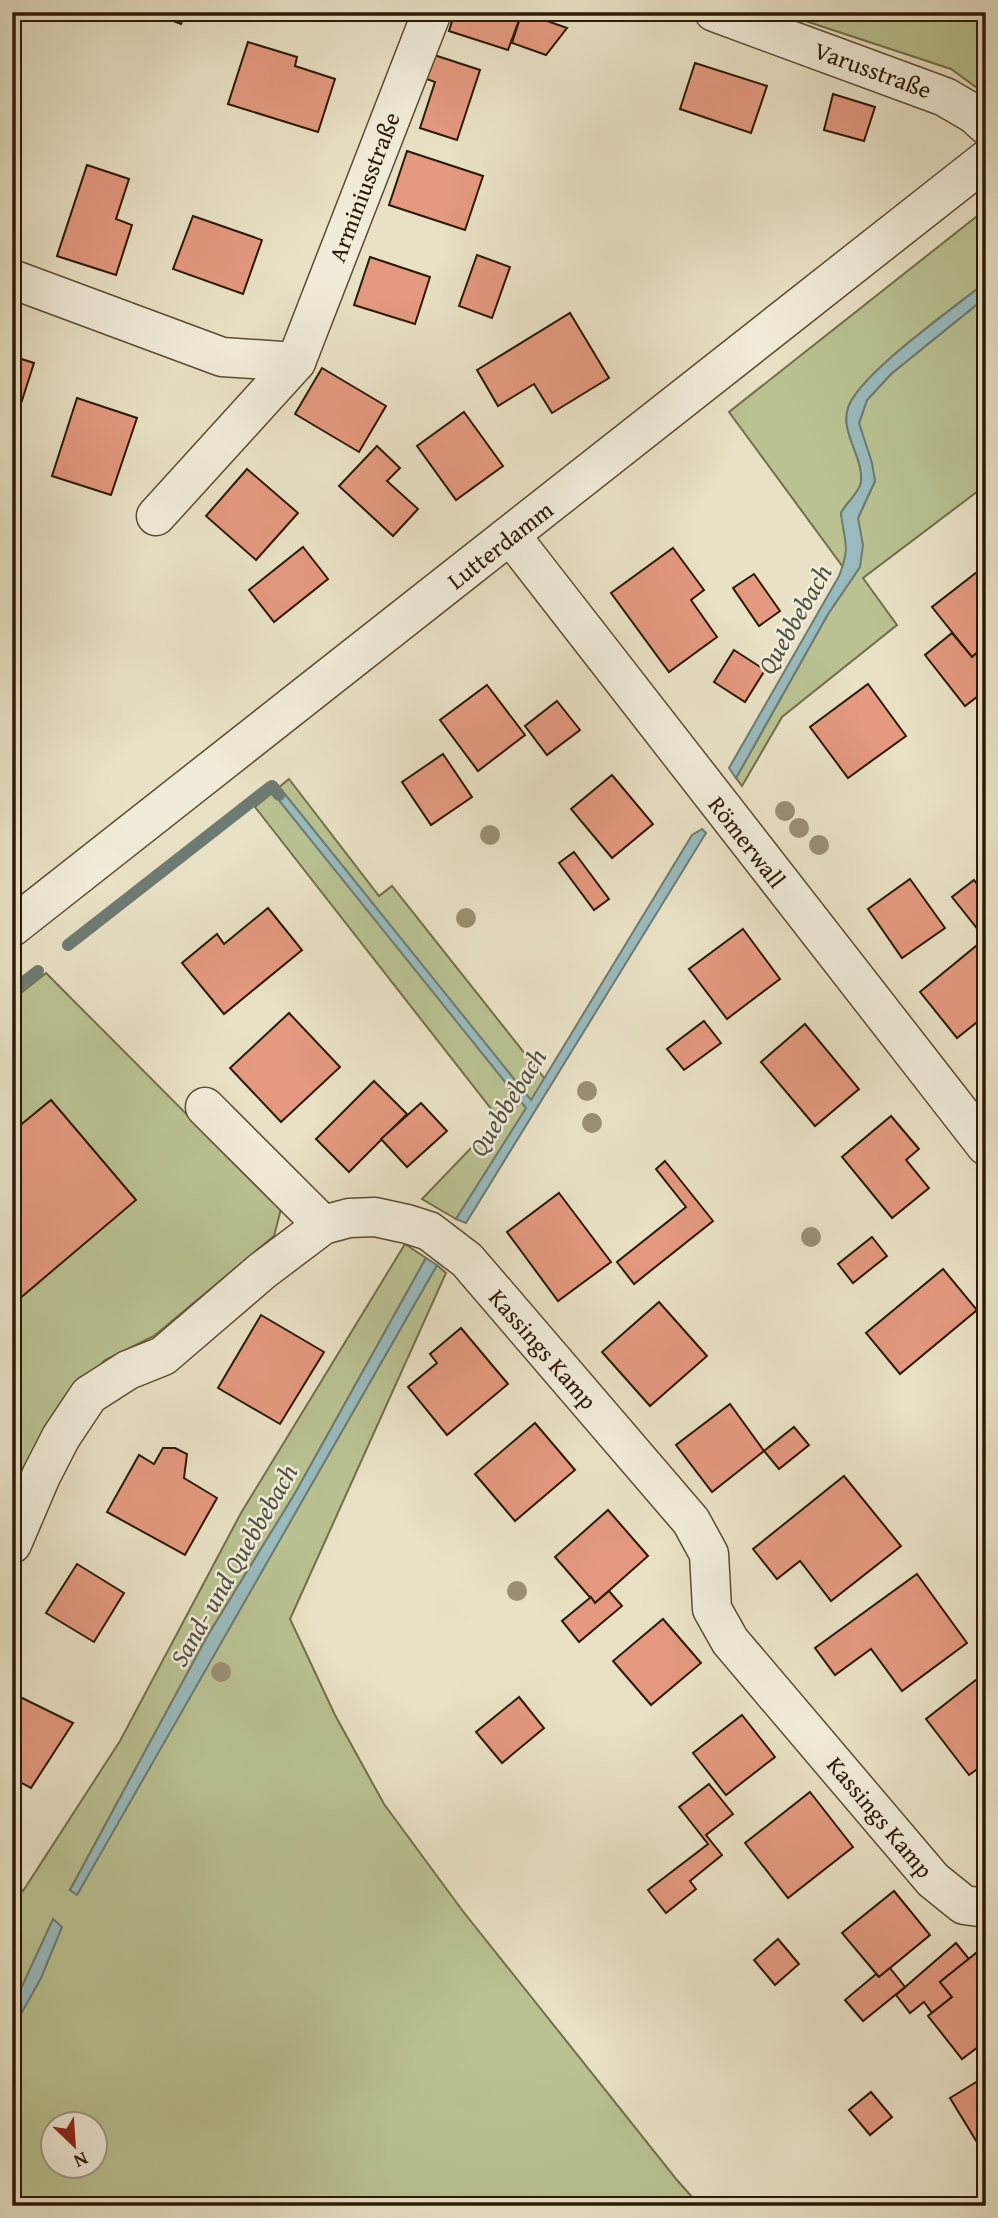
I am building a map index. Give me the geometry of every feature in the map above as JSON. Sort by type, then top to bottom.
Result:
[{"type":"street","name":"Arminiusstraße","points":[[156,516],[296,362],[432,12]]},
{"type":"street","name":"Varusstraße","points":[[714,12],[945,97],[974,114],[986,125]]},
{"type":"street","name":"Lutterdamm","points":[[12,927],[986,160]]},
{"type":"street","points":[[12,279],[222,357],[296,362]]},
{"type":"street","name":"Römerwall","points":[[511,536],[986,1146]]},
{"type":"street","points":[[205,1107],[323,1225]]},
{"type":"street","name":"Kassings Kamp","points":[[12,1544],[51,1457],[75,1412],[89,1395],[128,1370],[163,1356],[262,1271],[323,1225],[349,1218],[375,1217],[429,1231],[467,1260],[691,1521],[709,1554],[712,1609],[730,1641],[933,1880],[964,1905],[986,1908]]},
{"type":"green space","points":[[778,12],[986,12],[986,85],[980,90],[951,69]]},
{"type":"green space","points":[[986,209],[986,282],[888,360],[856,394],[848,408],[847,427],[859,463],[861,482],[841,513],[848,551],[843,567],[729,412]]},
{"type":"green space","points":[[986,297],[986,485],[863,578],[897,625],[782,717],[742,786],[736,778],[828,614],[860,567],[858,518],[875,481],[859,423],[867,400],[891,374]]},
{"type":"green space","points":[[289,779],[379,896],[392,886],[545,1079],[456,1219],[422,1199],[499,1119],[255,807]]},
{"type":"green space","points":[[46,973],[281,1209],[274,1236],[154,1336],[105,1360],[65,1400],[16,1480],[12,1474],[12,1000]]},
{"type":"green space","points":[[405,1244],[426,1258],[294,1495],[208,1635],[70,1890],[77,1894],[437,1265],[446,1273],[290,1619],[335,1715],[384,1804],[462,1910],[700,2206],[12,2206],[12,1881],[23,1891],[120,1741],[241,1513]]},
{"type":"water","points":[[986,282],[986,297],[891,374],[867,400],[859,423],[875,481],[858,518],[863,545],[860,567],[828,614],[736,778],[729,768],[843,566],[846,544],[841,513],[861,482],[859,463],[847,427],[848,408],[856,394],[888,360]]},
{"type":"water","points":[[276,783],[531,1100],[692,835],[702,829],[706,833],[466,1223],[456,1219],[526,1108],[269,788]]},
{"type":"water","points":[[426,1258],[437,1265],[77,1895],[70,1890],[208,1635],[294,1495]]},
{"type":"water","points":[[53,1919],[62,1927],[41,1978],[12,2030],[12,2008]]},
{"type":"building","points":[[150,12],[183,12],[185,13],[181,24]]},
{"type":"building","points":[[455,12],[522,12],[508,50],[449,31]]},
{"type":"building","points":[[522,12],[567,28],[546,55],[512,43]]},
{"type":"building","points":[[248,42],[297,57],[295,66],[335,79],[318,132],[228,104]]},
{"type":"building","points":[[428,53],[480,70],[457,140],[420,128],[435,82],[419,76]]},
{"type":"building","points":[[695,63],[767,86],[751,133],[680,109]]},
{"type":"building","points":[[833,94],[875,107],[864,141],[824,130]]},
{"type":"building","points":[[407,151],[483,176],[465,230],[389,205]]},
{"type":"building","points":[[87,165],[129,179],[116,219],[132,225],[116,275],[57,256]]},
{"type":"building","points":[[193,216],[262,240],[243,294],[173,269]]},
{"type":"building","points":[[477,255],[510,267],[492,318],[459,306]]},
{"type":"building","points":[[370,257],[430,277],[415,324],[354,305]]},
{"type":"building","points":[[570,313],[609,378],[552,413],[534,384],[498,406],[477,370]]},
{"type":"building","points":[[12,356],[34,363],[18,413],[12,411]]},
{"type":"building","points":[[322,368],[386,406],[359,452],[295,414]]},
{"type":"building","points":[[77,398],[137,418],[111,495],[52,476]]},
{"type":"building","points":[[464,412],[503,466],[456,500],[417,446]]},
{"type":"building","points":[[377,446],[400,468],[387,481],[418,509],[393,536],[339,486]]},
{"type":"building","points":[[247,469],[298,513],[256,560],[206,516]]},
{"type":"building","points":[[303,547],[328,579],[274,622],[249,590]]},
{"type":"building","points":[[673,548],[704,590],[691,600],[717,637],[669,672],[611,593]]},
{"type":"building","points":[[986,565],[986,646],[972,657],[932,607]]},
{"type":"building","points":[[754,574],[780,611],[759,626],[733,588]]},
{"type":"building","points":[[952,633],[972,657],[981,649],[986,654],[986,690],[965,706],[925,655]]},
{"type":"building","points":[[734,650],[765,670],[745,702],[714,682]]},
{"type":"building","points":[[868,684],[906,736],[848,778],[810,727]]},
{"type":"building","points":[[487,685],[525,735],[478,771],[440,720]]},
{"type":"building","points":[[557,701],[580,730],[547,755],[525,726]]},
{"type":"building","points":[[443,754],[472,797],[431,825],[402,782]]},
{"type":"building","points":[[612,775],[653,824],[612,858],[571,809]]},
{"type":"building","points":[[574,852],[609,899],[594,910],[559,863]]},
{"type":"building","points":[[910,879],[945,928],[902,958],[868,909]]},
{"type":"building","points":[[974,880],[986,896],[986,919],[976,927],[952,897]]},
{"type":"building","points":[[268,908],[302,950],[224,1014],[182,963],[217,934],[224,944]]},
{"type":"building","points":[[743,929],[780,979],[727,1019],[689,969]]},
{"type":"building","points":[[976,946],[982,954],[986,951],[986,1015],[957,1038],[920,992]]},
{"type":"building","points":[[289,1013],[340,1067],[281,1122],[230,1068]]},
{"type":"building","points":[[704,1021],[721,1043],[684,1070],[667,1049]]},
{"type":"building","points":[[805,1024],[859,1089],[815,1126],[761,1062]]},
{"type":"building","points":[[374,1081],[407,1114],[349,1172],[316,1139]]},
{"type":"building","points":[[51,1100],[136,1200],[12,1305],[12,1132]]},
{"type":"building","points":[[421,1103],[447,1131],[407,1167],[381,1139]]},
{"type":"building","points":[[891,1116],[919,1149],[906,1160],[929,1188],[892,1218],[842,1157]]},
{"type":"building","points":[[665,1161],[713,1221],[634,1284],[617,1262],[686,1207],[656,1169]]},
{"type":"building","points":[[559,1193],[611,1262],[558,1301],[507,1232]]},
{"type":"building","points":[[872,1237],[887,1256],[853,1283],[838,1264]]},
{"type":"building","points":[[943,1269],[977,1310],[900,1374],[866,1333]]},
{"type":"building","points":[[659,1302],[707,1356],[650,1406],[602,1352]]},
{"type":"building","points":[[261,1315],[324,1352],[280,1424],[218,1388]]},
{"type":"building","points":[[461,1328],[508,1384],[447,1435],[408,1387],[437,1363],[430,1354]]},
{"type":"building","points":[[730,1404],[764,1451],[712,1492],[676,1445]]},
{"type":"building","points":[[535,1423],[575,1470],[515,1521],[475,1474]]},
{"type":"building","points":[[794,1427],[809,1445],[779,1469],[764,1451]]},
{"type":"building","points":[[163,1448],[175,1448],[187,1454],[184,1478],[217,1498],[185,1555],[107,1512],[139,1455],[154,1464]]},
{"type":"building","points":[[844,1476],[901,1546],[831,1601],[800,1561],[777,1579],[753,1549]]},
{"type":"building","points":[[608,1510],[648,1556],[595,1603],[555,1557]]},
{"type":"building","points":[[986,1513],[986,1527],[979,1519]]},
{"type":"building","points":[[77,1564],[124,1593],[94,1642],[46,1613]]},
{"type":"building","points":[[917,1574],[967,1643],[902,1691],[871,1649],[835,1675],[815,1648]]},
{"type":"building","points":[[609,1591],[622,1606],[579,1642],[562,1621],[591,1597],[595,1603]]},
{"type":"building","points":[[663,1619],[701,1663],[651,1705],[613,1661]]},
{"type":"building","points":[[977,1679],[986,1689],[986,1763],[969,1775],[926,1719]]},
{"type":"building","points":[[12,1693],[73,1723],[31,1788],[12,1778]]},
{"type":"building","points":[[519,1697],[544,1728],[502,1763],[476,1732]]},
{"type":"building","points":[[742,1715],[775,1757],[726,1795],[693,1753]]},
{"type":"building","points":[[709,1784],[733,1814],[706,1835],[722,1855],[690,1881],[696,1889],[666,1913],[648,1890],[708,1844],[679,1807]]},
{"type":"building","points":[[810,1792],[853,1847],[788,1898],[745,1843]]},
{"type":"building","points":[[894,1891],[930,1935],[879,1977],[842,1933]]},
{"type":"building","points":[[778,1939],[799,1964],[775,1985],[754,1960]]},
{"type":"building","points":[[956,1943],[969,1959],[940,1982],[952,1997],[932,2013],[924,2002],[910,2013],[896,1995]]},
{"type":"building","points":[[981,1949],[986,1955],[986,2041],[962,2059],[928,2016],[952,1997],[940,1982]]},
{"type":"building","points":[[890,1968],[905,1987],[863,2021],[845,2000],[876,1974],[879,1977]]},
{"type":"building","points":[[978,2081],[986,2093],[986,2157],[950,2098]]},
{"type":"building","points":[[871,2092],[892,2117],[870,2135],[849,2110]]},
{"type":"waterway","points":[[68,945],[269,788],[272,786],[279,795]]},
{"type":"waterway","points":[[12,991],[38,971]]},
{"type":"water label","name":"Quebbebach","points":[[794,619]]},
{"type":"water label","name":"Quebbebach","points":[[507,1102]]},
{"type":"water label","name":"Sand- und Quebbebach","points":[[233,1565]]}]
